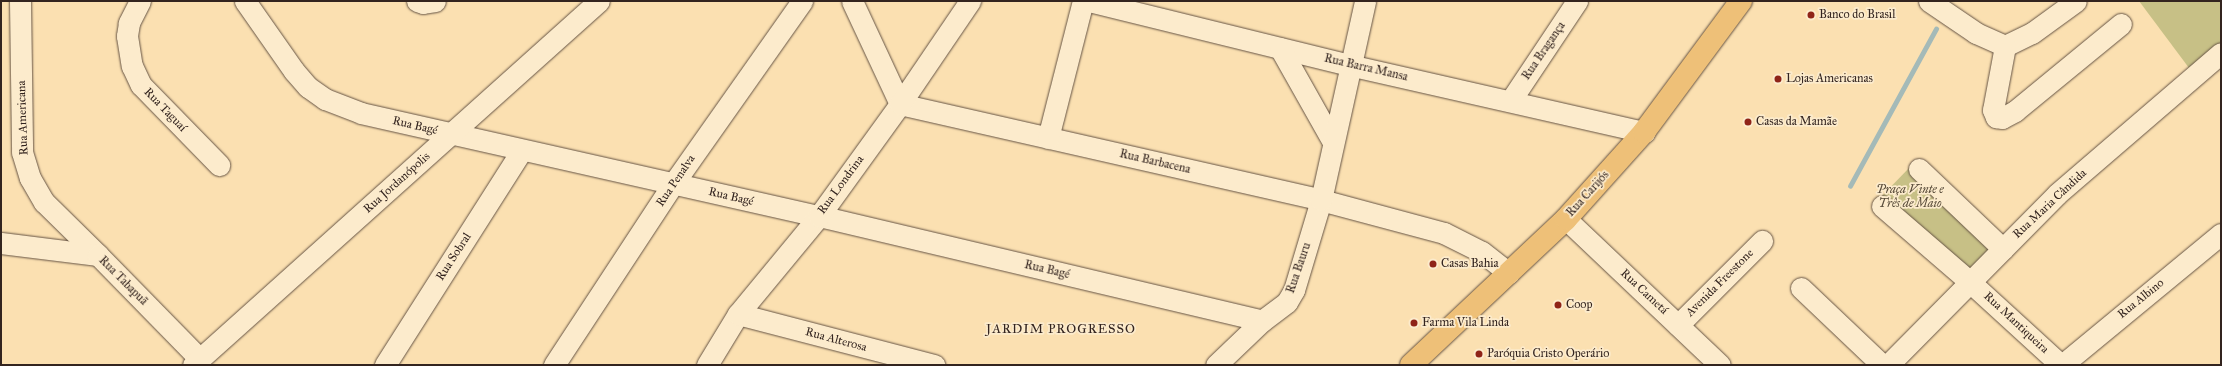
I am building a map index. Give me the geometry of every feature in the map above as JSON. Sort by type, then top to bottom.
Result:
[{"type":"main road","name":"Rua Carijós","points":[[1411,365],[1566,219],[1644,132],[1741,1]]},
{"type":"street","name":"Rua Americana","points":[[20,1],[22,152],[30,178],[44,202],[98,255]]},
{"type":"street","name":"Rua Taguaí","points":[[140,1],[133,10],[128,30],[128,51],[132,66],[141,85],[219,165]]},
{"type":"street","name":"Rua Bagé","points":[[245,1],[294,71],[325,99],[361,113],[451,135],[818,216],[1262,321]]},
{"type":"street","points":[[417,1],[424,3],[435,1]]},
{"type":"street","name":"Rua Penalva","points":[[554,365],[673,184],[802,1]]},
{"type":"street","points":[[852,1],[900,104]]},
{"type":"street","name":"Rua Londrina","points":[[707,365],[738,314],[818,216],[900,104],[970,1]]},
{"type":"street","points":[[1048,138],[1083,1]]},
{"type":"street","name":"Rua Barra Mansa","points":[[1089,1],[1349,65],[1511,100],[1644,132]]},
{"type":"street","name":"Rua Bauru","points":[[1216,365],[1262,321],[1287,302],[1294,290],[1321,200],[1349,65],[1365,1]]},
{"type":"street","name":"Rua Bragança","points":[[1511,100],[1577,1]]},
{"type":"street","points":[[1928,1],[1976,33],[2005,46],[2032,33],[2076,1]]},
{"type":"street","name":"Rua Jordanópolis","points":[[197,362],[451,135],[595,2]]},
{"type":"street","points":[[2005,46],[1993,110],[1996,117],[2002,118],[2015,111],[2121,24]]},
{"type":"street","points":[[1280,48],[1333,142]]},
{"type":"street","name":"Rua Maria Cândida","points":[[1888,365],[2057,194],[2221,53]]},
{"type":"street","name":"Rua Barbacena","points":[[900,104],[1321,200],[1460,239],[1509,273]]},
{"type":"street","name":"Rua Sobral","points":[[385,365],[522,150]]},
{"type":"street","points":[[1919,169],[2003,249]]},
{"type":"street","name":"Rua Mantiqueira","points":[[1882,206],[1970,282],[2061,365]]},
{"type":"street","name":"Rua Cametá","points":[[1566,219],[1720,365]]},
{"type":"street","name":"Rua Albino","points":[[2061,365],[2221,234]]},
{"type":"street","name":"Avenida Freestone","points":[[1678,325],[1762,241]]},
{"type":"street","name":"Rua Tabapuã","points":[[1,243],[98,255],[197,362]]},
{"type":"street","points":[[1801,288],[1882,365]]},
{"type":"street","name":"Rua Alterosa","points":[[738,314],[934,365]]},
{"type":"green space","points":[[2139,1],[2221,1],[2221,49],[2192,72]]},
{"type":"green space","name":"Praça Vinte e Três de Maio","points":[[1909,168],[1991,247],[1963,276],[1881,197]]},
{"type":"waterway","points":[[1850,186],[1936,29]]},
{"type":"place","name":"Banco do Brasil","points":[[1811,15]]},
{"type":"place","name":"Lojas Americanas","points":[[1778,79]]},
{"type":"place","name":"Casas da Mamãe","points":[[1748,122]]},
{"type":"place","name":"Casas Bahia","points":[[1433,264]]},
{"type":"place","name":"Coop","points":[[1558,305]]},
{"type":"place","name":"Farma Vila Linda","points":[[1414,323]]},
{"type":"place","name":"Paróquia Cristo Operário","points":[[1479,354]]},
{"type":"district","name":"JARDIM PROGRESSO","points":[[1061,329]]}]
